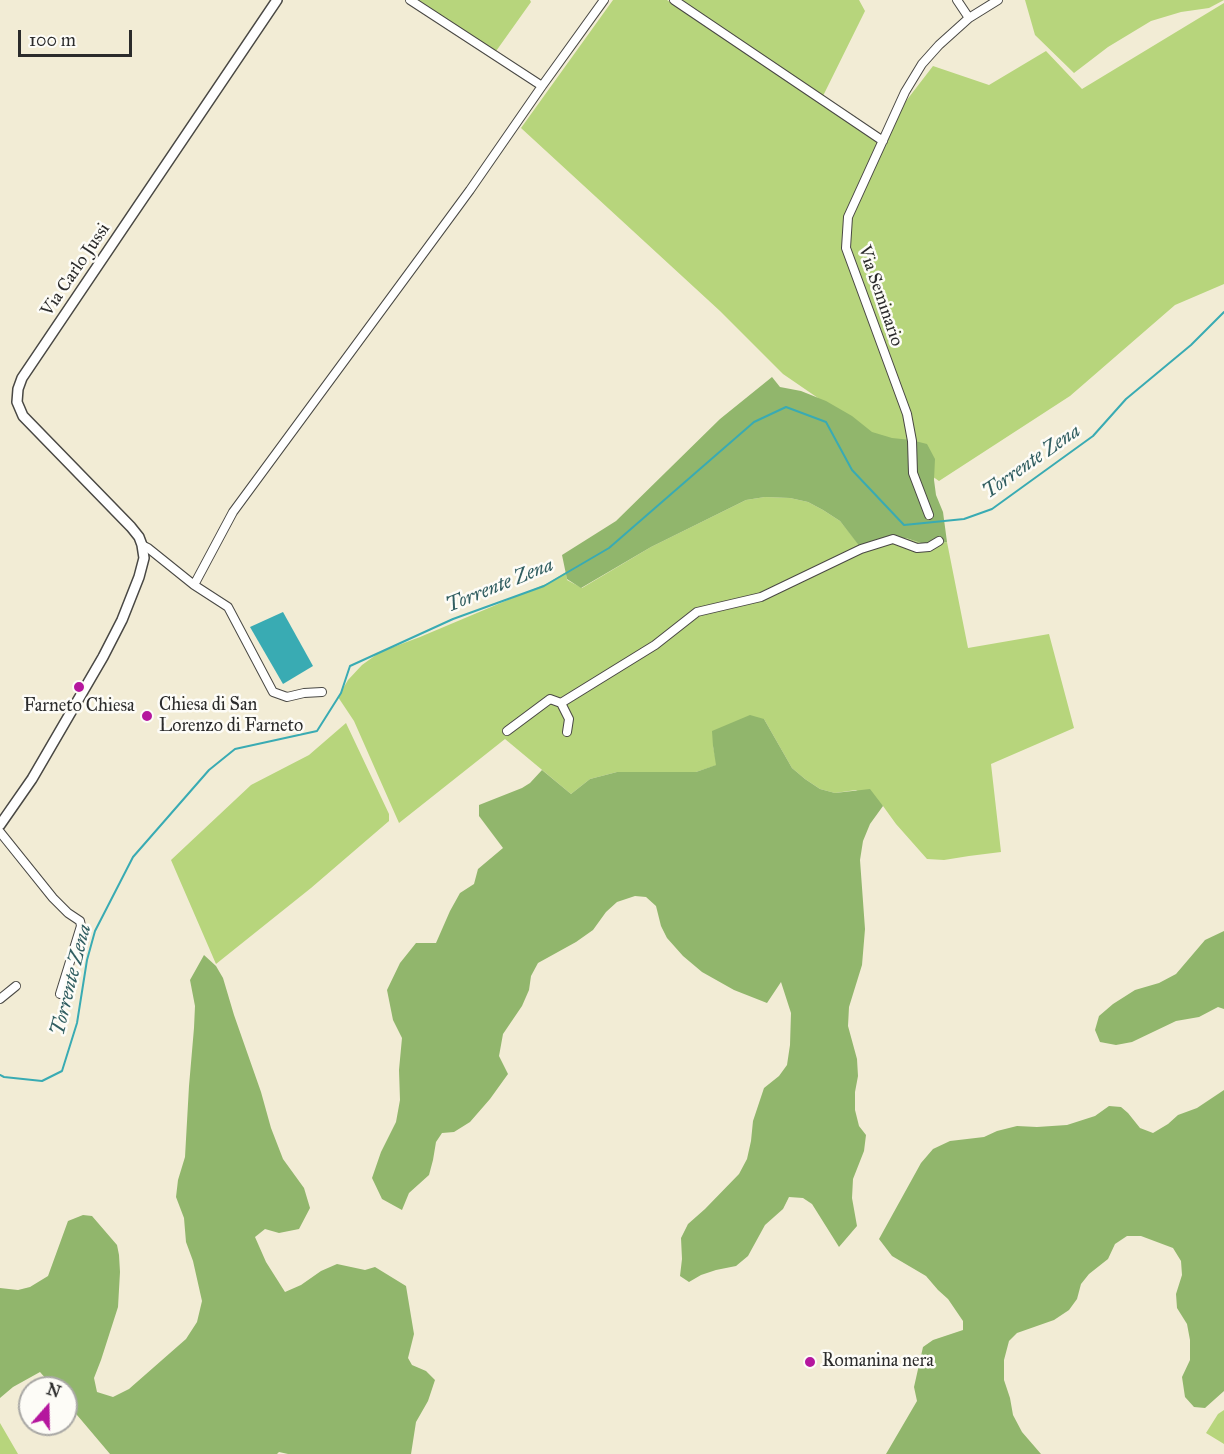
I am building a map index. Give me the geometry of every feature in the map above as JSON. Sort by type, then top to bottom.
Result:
[{"type":"street","name":"Via Carlo Jussi","points":[[277,0],[22,378],[17,402],[23,416],[115,509],[139,537],[142,545],[194,585],[228,607],[273,692],[287,697],[322,692]]},
{"type":"street","points":[[410,0],[542,86]]},
{"type":"street","points":[[194,585],[233,512],[470,190],[604,0]]},
{"type":"street","points":[[674,0],[883,141]]},
{"type":"street","points":[[957,0],[969,18]]},
{"type":"street","name":"Via Seminario","points":[[929,515],[913,473],[912,441],[907,414],[846,248],[848,217],[905,92],[922,64],[969,18],[998,0]]},
{"type":"street","points":[[561,703],[655,645],[697,612],[761,597],[861,549],[893,539],[918,548],[929,547],[939,541]]},
{"type":"street","points":[[0,825],[32,779],[71,714],[122,621],[140,576],[144,558],[142,545]]},
{"type":"street","points":[[507,731],[550,699],[561,703],[569,719],[567,732]]},
{"type":"street","points":[[0,832],[54,898],[80,921],[81,926],[60,994]]},
{"type":"street","points":[[0,999],[16,986]]},
{"type":"green space","points":[[406,0],[530,0],[531,2],[494,54]]},
{"type":"green space","points":[[613,0],[667,0],[750,56],[674,0],[859,0],[865,11],[820,102],[876,140],[933,66],[989,85],[1046,51],[1082,89],[1224,3],[1224,284],[1175,305],[1070,396],[939,481],[783,374],[720,311],[521,128]]},
{"type":"green space","points":[[1025,0],[1224,0],[1209,8],[1181,12],[1151,21],[1108,47],[1074,73],[1035,35]]},
{"type":"green space","points":[[772,377],[780,387],[801,391],[826,401],[852,416],[872,432],[927,444],[935,459],[936,495],[943,512],[947,542],[927,545],[906,538],[864,552],[840,521],[823,510],[808,502],[790,498],[765,497],[746,500],[651,547],[581,588],[567,579],[562,555],[616,521],[720,419]]},
{"type":"green space","points":[[765,497],[790,498],[808,502],[823,510],[840,521],[865,552],[906,538],[927,545],[947,542],[968,648],[1049,634],[1074,728],[991,764],[1001,852],[944,860],[927,859],[883,806],[856,790],[835,793],[820,789],[792,768],[764,719],[713,746],[717,765],[696,772],[617,772],[590,779],[571,794],[505,739],[399,823],[354,721],[338,697],[348,680],[362,665],[380,652],[548,583],[566,572],[567,580],[582,588],[651,547],[746,500]]},
{"type":"green space","points":[[750,715],[764,719],[792,768],[805,779],[820,789],[835,793],[870,789],[883,806],[870,824],[863,841],[860,860],[865,929],[862,965],[849,1007],[848,1026],[857,1059],[858,1076],[855,1110],[859,1126],[866,1135],[864,1151],[853,1179],[852,1198],[857,1226],[839,1247],[812,1204],[803,1198],[789,1197],[783,1209],[765,1225],[748,1256],[736,1266],[701,1275],[689,1282],[680,1276],[681,1238],[688,1224],[739,1174],[747,1159],[753,1121],[764,1088],[779,1076],[787,1065],[791,1013],[781,982],[767,1003],[734,990],[702,972],[667,938],[656,906],[646,897],[635,896],[617,902],[606,912],[593,930],[538,963],[531,976],[529,990],[522,1006],[503,1034],[499,1056],[508,1074],[470,1122],[454,1132],[442,1133],[436,1142],[429,1175],[409,1193],[402,1210],[382,1199],[372,1178],[381,1152],[396,1122],[400,1100],[399,1070],[402,1038],[393,1020],[387,990],[400,963],[416,943],[436,943],[460,893],[474,884],[478,869],[503,848],[479,816],[479,805],[522,788],[542,770],[571,794],[590,779],[617,772],[696,772],[716,765],[712,731]]},
{"type":"green space","points":[[346,723],[389,814],[389,821],[311,888],[216,964],[171,860],[251,785],[309,755]]},
{"type":"green space","points":[[1224,931],[1224,1009],[1218,1007],[1199,1017],[1176,1021],[1132,1042],[1116,1045],[1100,1042],[1095,1030],[1099,1016],[1135,990],[1159,983],[1176,974],[1205,940]]},
{"type":"green space","points":[[204,955],[216,966],[223,978],[271,1128],[283,1159],[304,1188],[310,1208],[299,1229],[279,1233],[265,1229],[255,1237],[266,1262],[285,1292],[337,1264],[365,1270],[375,1267],[406,1286],[414,1334],[408,1358],[412,1365],[426,1371],[435,1380],[428,1401],[416,1422],[411,1454],[288,1454],[279,1452],[277,1454],[110,1454],[78,1416],[78,1376],[44,1376],[40,1372],[33,1376],[18,1376],[18,1384],[0,1398],[0,1288],[18,1290],[30,1287],[48,1276],[68,1221],[83,1215],[92,1216],[117,1245],[119,1255],[118,1307],[94,1378],[97,1392],[113,1397],[129,1389],[186,1339],[197,1322],[202,1301],[186,1242],[184,1218],[176,1197],[185,1157],[194,1028],[195,1006],[190,980]]},
{"type":"green space","points":[[1224,1090],[1224,1391],[1205,1408],[1194,1407],[1185,1397],[1182,1377],[1190,1360],[1190,1340],[1187,1324],[1177,1308],[1176,1294],[1182,1275],[1181,1261],[1173,1248],[1141,1236],[1127,1236],[1115,1244],[1108,1259],[1089,1274],[1081,1284],[1077,1299],[1069,1310],[1054,1320],[1017,1333],[1009,1341],[1004,1360],[1004,1380],[1013,1415],[1022,1432],[1041,1454],[886,1454],[917,1401],[914,1387],[923,1347],[933,1340],[963,1330],[963,1321],[948,1299],[926,1276],[892,1256],[879,1239],[921,1163],[933,1149],[950,1141],[984,1137],[1017,1126],[1067,1125],[1095,1116],[1109,1106],[1121,1107],[1140,1128],[1153,1133],[1178,1115],[1197,1108]]},
{"type":"green space","points":[[1224,1410],[1224,1444],[1206,1433],[1218,1414]]},
{"type":"green space","points":[[0,1423],[18,1454],[0,1454]]},
{"type":"water","points":[[283,612],[313,666],[283,684],[250,627]]},
{"type":"waterway","name":"Torrente Zena","points":[[0,1075],[42,1081],[62,1071],[77,1023],[87,960],[95,931],[133,857],[209,770],[235,749],[317,731],[341,693],[350,666],[453,619],[544,586],[609,548],[754,422],[786,407],[826,422],[852,470],[904,525],[964,519],[992,509],[1093,436],[1126,399],[1191,345],[1224,312]]},
{"type":"place","name":"Farneto Chiesa","points":[[79,687]]},
{"type":"place","name":"Chiesa di San Lorenzo di Farneto","points":[[147,716]]},
{"type":"place","name":"Romanina nera","points":[[810,1362]]}]
